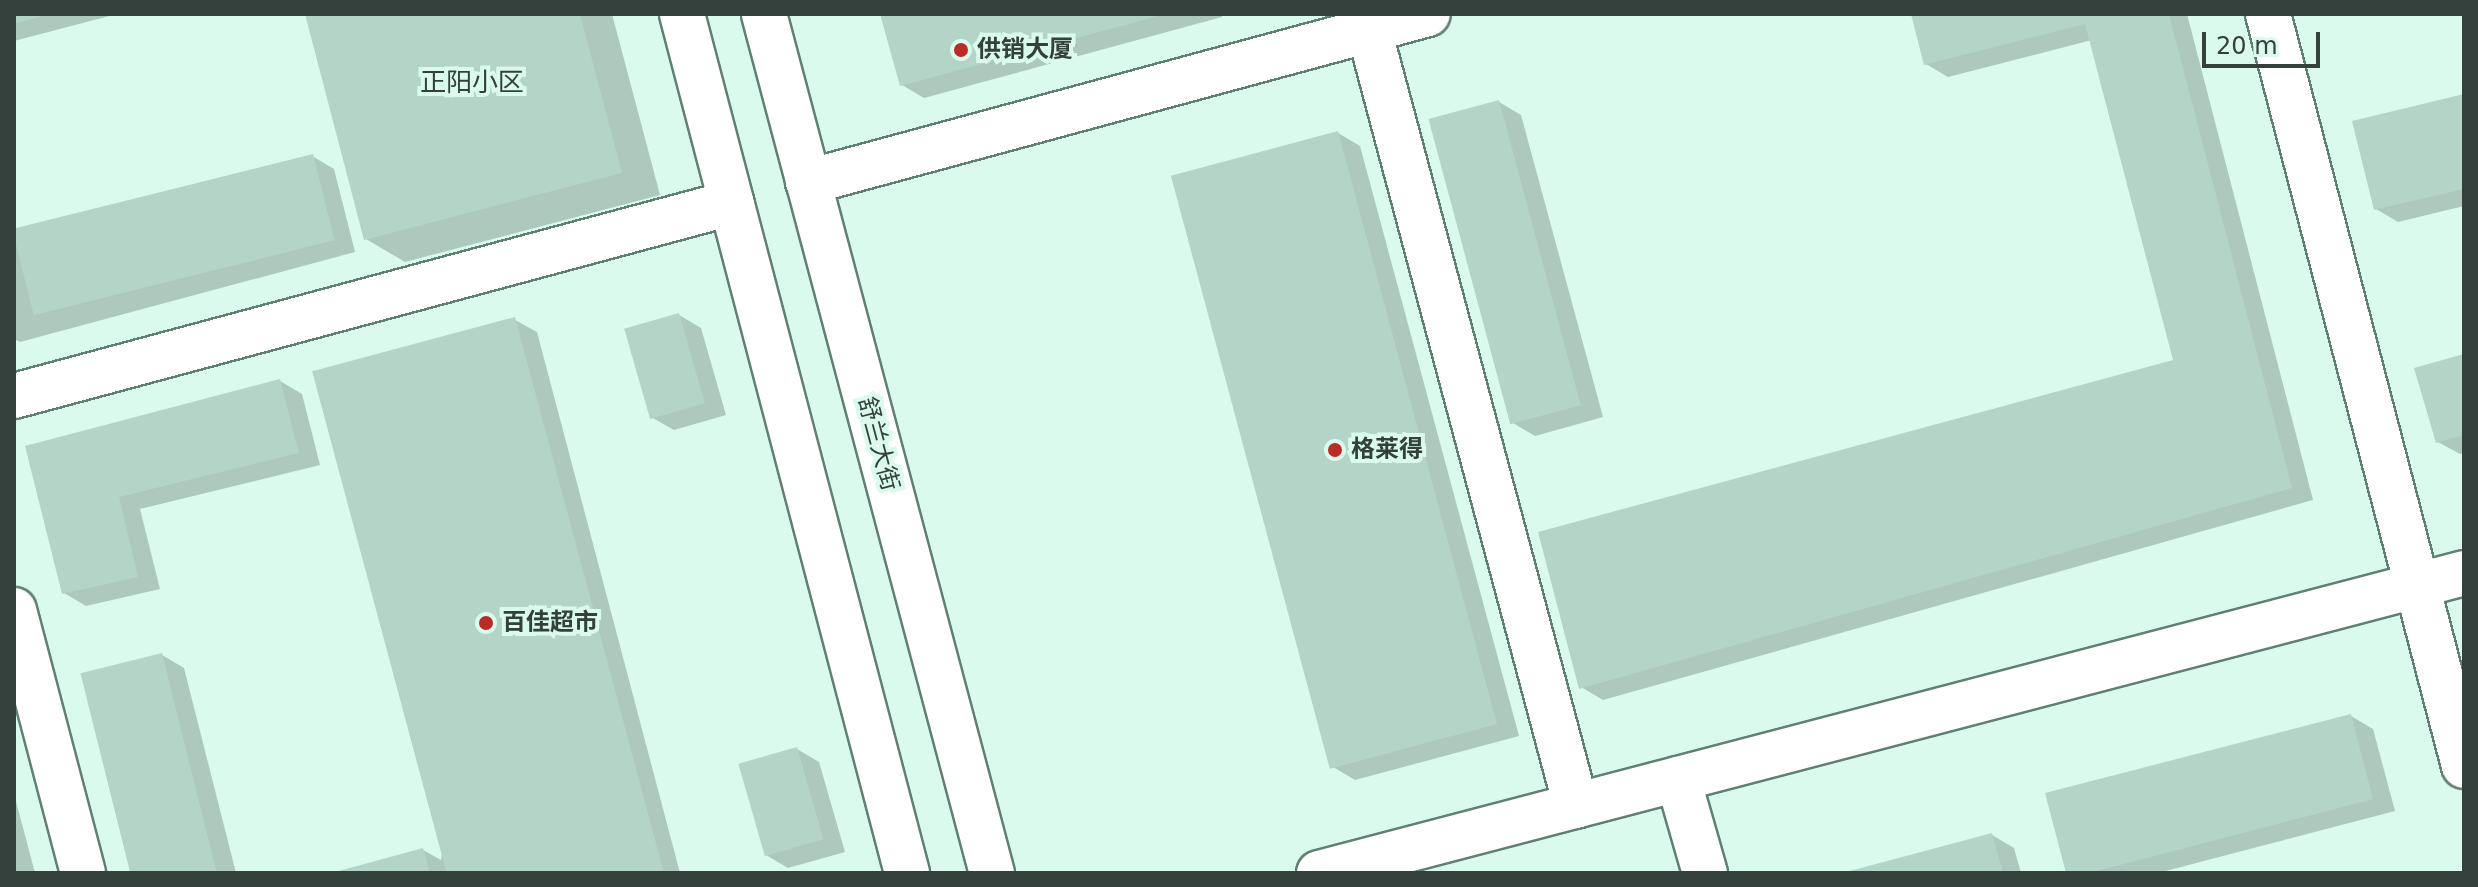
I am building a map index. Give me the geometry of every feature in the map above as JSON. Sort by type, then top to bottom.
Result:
[{"type":"street","points":[[682,14],[907,873]]},
{"type":"street","name":"舒兰大街","points":[[764,14],[992,873]]},
{"type":"street","points":[[808,182],[1428,14]]},
{"type":"street","points":[[2268,14],[2464,766]]},
{"type":"street","points":[[1369,30],[1576,806]]},
{"type":"street","points":[[14,396],[731,203]]},
{"type":"street","points":[[1319,873],[2464,573]]},
{"type":"street","points":[[14,610],[83,873]]},
{"type":"street","points":[[1678,779],[1705,873]]},
{"type":"building","points":[[14,14],[46,14],[46,15],[14,24]]},
{"type":"building","points":[[305,14],[580,14],[622,173],[364,240]]},
{"type":"building","name":"供销大厦","points":[[880,14],[1162,14],[1162,15],[900,86]]},
{"type":"building","points":[[1911,14],[2169,14],[2292,488],[1579,689],[1538,532],[2173,360],[2085,24],[1924,65]]},
{"type":"building","points":[[2464,94],[2464,189],[2374,210],[2352,121]]},
{"type":"building","points":[[1499,100],[1581,405],[1510,424],[1428,119]]},
{"type":"building","name":"格莱得","points":[[1338,131],[1497,724],[1330,769],[1171,176]]},
{"type":"building","points":[[313,154],[335,240],[34,315],[14,229]]},
{"type":"building","points":[[679,313],[705,403],[650,419],[624,329]]},
{"type":"building","name":"百佳超市","points":[[515,317],[664,872],[447,873],[312,371]]},
{"type":"building","points":[[2464,354],[2464,435],[2436,443],[2414,368]]},
{"type":"building","points":[[280,379],[299,453],[119,497],[138,577],[62,594],[25,446]]},
{"type":"building","points":[[162,653],[217,873],[130,873],[80,673]]},
{"type":"building","points":[[2351,714],[2373,799],[2089,873],[2066,873],[2045,793]]},
{"type":"building","points":[[797,747],[823,839],[765,856],[738,764]]},
{"type":"building","points":[[1992,833],[2003,873],[1846,873],[1846,872]]},
{"type":"building","points":[[423,848],[430,873],[335,873],[335,872]]},
{"type":"place","name":"供销大厦","points":[[961,50]]},
{"type":"place","name":"格莱得","points":[[1335,450]]},
{"type":"place","name":"百佳超市","points":[[486,623]]},
{"type":"district","name":"正阳小区","points":[[472,83]]}]
